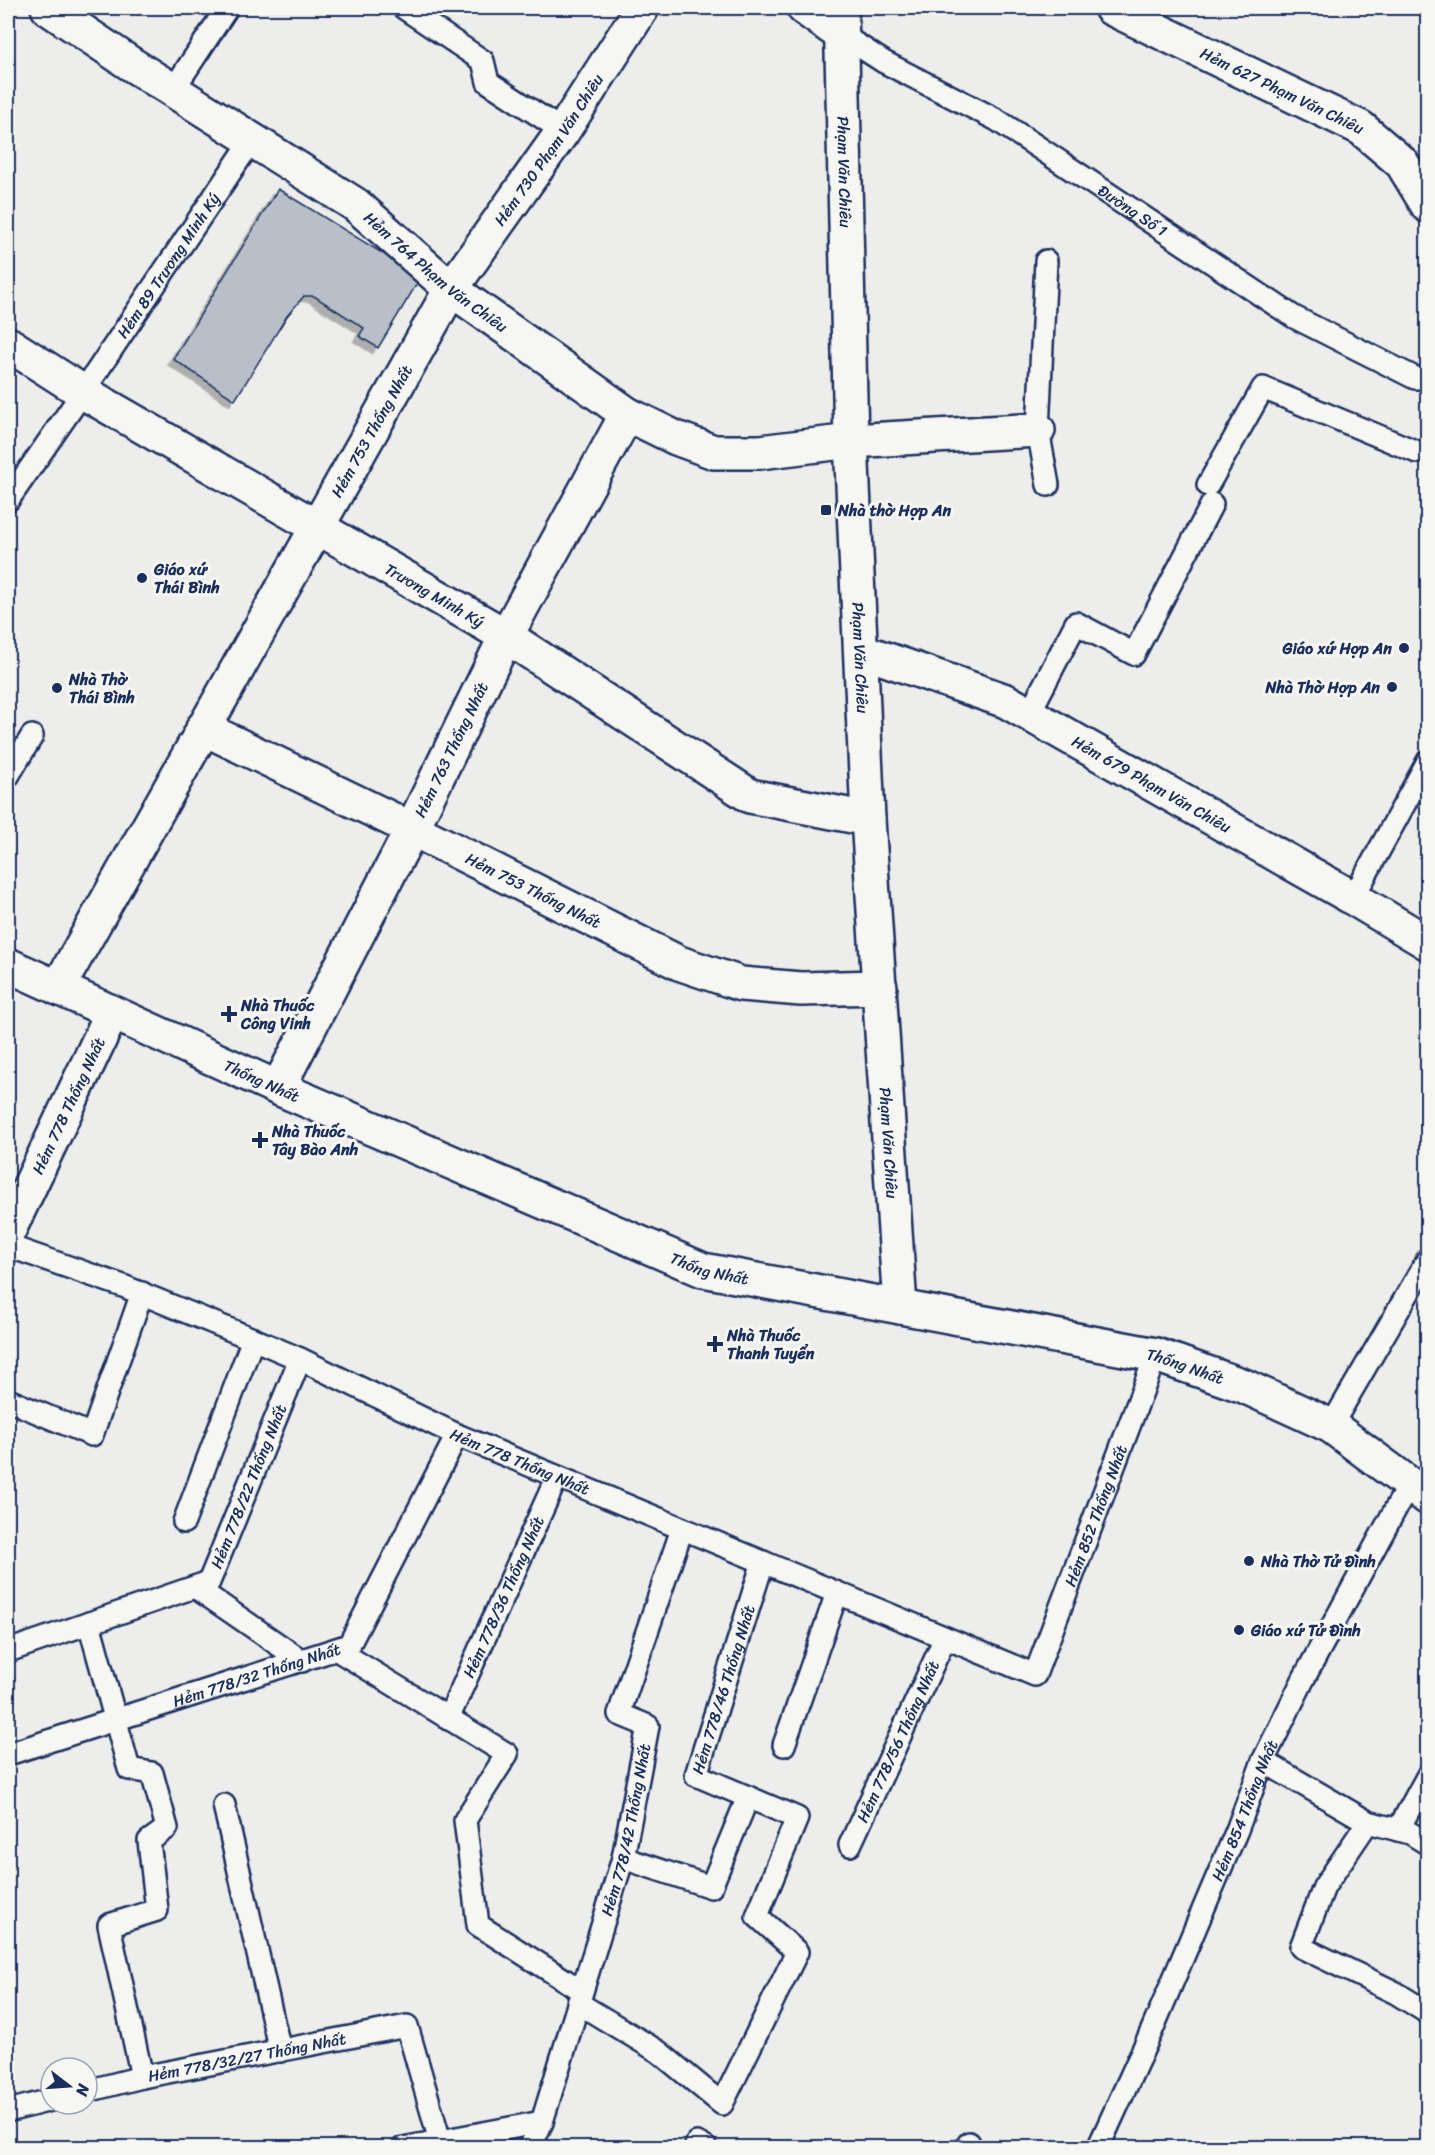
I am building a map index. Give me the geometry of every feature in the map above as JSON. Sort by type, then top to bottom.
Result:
[{"type":"street","name":"Hẻm 764 Phạm Văn Chiêu","points":[[48,8],[356,205],[451,289],[627,414],[676,438],[714,452],[760,452],[850,441],[1038,430]]},
{"type":"street","name":"Hẻm 730 Phạm Văn Chiêu","points":[[451,289],[563,131],[642,8]]},
{"type":"street","points":[[804,8],[841,21]]},
{"type":"street","name":"Hẻm 627 Phạm Văn Chiêu","points":[[1111,8],[1361,128],[1402,163],[1428,206]]},
{"type":"street","name":"Phạm Văn Chiêu","points":[[841,21],[850,441],[862,651],[868,819],[900,1307]]},
{"type":"street","name":"Hẻm 753 Thống Nhất","points":[[57,988],[451,289]]},
{"type":"street","name":"Trương Minh Ký","points":[[8,344],[83,392],[506,636],[750,795],[868,819]]},
{"type":"street","name":"Hẻm 763 Thống Nhất","points":[[278,1088],[412,829],[506,636],[627,414]]},
{"type":"street","name":"Hẻm 679 Phạm Văn Chiêu","points":[[862,651],[1006,700],[1428,943]]},
{"type":"street","name":"Hẻm 753 Thống Nhất","points":[[203,728],[412,829],[679,963],[741,984],[801,989],[880,987]]},
{"type":"street","name":"Thống Nhất","points":[[8,965],[278,1088],[703,1270],[1156,1355],[1244,1386],[1331,1426],[1418,1491]]},
{"type":"street","name":"Hẻm 778 Thống Nhất","points":[[8,1232],[112,1013]]},
{"type":"lane","points":[[173,90],[227,8]]},
{"type":"lane","points":[[404,8],[483,61],[488,82],[563,131]]},
{"type":"lane","name":"Đường Số 1","points":[[841,21],[884,62],[998,120],[1294,317],[1415,378],[1428,378]]},
{"type":"lane","name":"Hẻm 89 Trương Minh Ký","points":[[8,500],[252,140]]},
{"type":"lane","points":[[1046,261],[1038,430],[1048,485]]},
{"type":"lane","points":[[1029,714],[1076,623],[1134,654],[1263,388],[1417,452],[1428,450]]},
{"type":"lane","points":[[8,776],[32,736]]},
{"type":"lane","points":[[1353,898],[1428,761]]},
{"type":"lane","name":"Hẻm 778 Thống Nhất","points":[[8,1246],[142,1293],[300,1359],[457,1435],[1035,1675]]},
{"type":"lane","points":[[1331,1426],[1428,1259]]},
{"type":"lane","points":[[8,1400],[92,1435],[142,1293]]},
{"type":"lane","points":[[184,1522],[253,1340]]},
{"type":"lane","name":"Hẻm 852 Thống Nhất","points":[[1035,1675],[1156,1355]]},
{"type":"lane","name":"Hẻm 778/22 Thống Nhất","points":[[8,1651],[209,1582],[300,1359]]},
{"type":"lane","name":"Hẻm 778/32 Thống Nhất","points":[[8,1754],[349,1646],[457,1435]]},
{"type":"lane","name":"Hẻm 778/36 Thống Nhất","points":[[448,1719],[557,1477]]},
{"type":"lane","name":"Hẻm 854 Thống Nhất","points":[[1098,2148],[1237,1830],[1263,1761],[1304,1678],[1418,1491]]},
{"type":"lane","name":"Hẻm 778/42 Thống Nhất","points":[[530,2148],[542,2122],[622,1858],[648,1726],[619,1714],[682,1529]]},
{"type":"lane","name":"Hẻm 778/46 Thống Nhất","points":[[580,1997],[659,2052],[722,2104],[797,1952],[757,1916],[796,1818],[696,1774],[763,1562]]},
{"type":"lane","points":[[195,1587],[302,1661]]},
{"type":"lane","points":[[784,1745],[837,1593]]},
{"type":"lane","points":[[89,1623],[117,1719]]},
{"type":"lane","name":"Hẻm 778/56 Thống Nhất","points":[[850,1845],[945,1638]]},
{"type":"lane","points":[[337,1650],[507,1754],[465,1820],[478,1925],[580,1997]]},
{"type":"lane","name":"Hẻm 778/32/27 Thống Nhất","points":[[117,1719],[129,1769],[152,1773],[167,1828],[149,1841],[156,1910],[109,1925],[142,2076],[407,2026],[440,2141]]},
{"type":"lane","points":[[1263,1761],[1368,1822],[1410,1833],[1428,1844]]},
{"type":"lane","points":[[1398,1830],[1428,1775]]},
{"type":"lane","points":[[622,1858],[711,1887],[748,1797]]},
{"type":"lane","points":[[225,1805],[280,2050]]},
{"type":"lane","points":[[1368,1822],[1324,1887],[1301,1947],[1396,1993],[1428,2013]]},
{"type":"lane","points":[[99,2088],[142,2076]]},
{"type":"lane","points":[[8,2111],[39,2103]]},
{"type":"lane","points":[[403,2148],[542,2122]]},
{"type":"lane","points":[[695,2148],[697,2143],[706,2148]]},
{"type":"building","points":[[278,189],[421,277],[378,348],[359,336],[364,328],[314,296],[304,296],[287,316],[235,400],[173,359]]},
{"type":"place","name":"Nhà thờ Hợp An","points":[[826,510]]},
{"type":"place","name":"Giáo xứ Thái Bình","points":[[142,578]]},
{"type":"place","name":"Giáo xứ Hợp An","points":[[1404,648]]},
{"type":"place","name":"Nhà Thờ Hợp An","points":[[1392,687]]},
{"type":"place","name":"Nhà Thờ Thái Bình","points":[[57,688]]},
{"type":"place","name":"Nhà Thuốc Công Vinh","points":[[229,1014]]},
{"type":"place","name":"Nhà Thuốc Tây Bào Anh","points":[[260,1140]]},
{"type":"place","name":"Nhà Thuốc Thanh Tuyển","points":[[715,1344]]},
{"type":"place","name":"Nhà Thờ Tử Đình","points":[[1249,1561]]},
{"type":"place","name":"Giáo xứ Tử Đình","points":[[1239,1630]]}]
